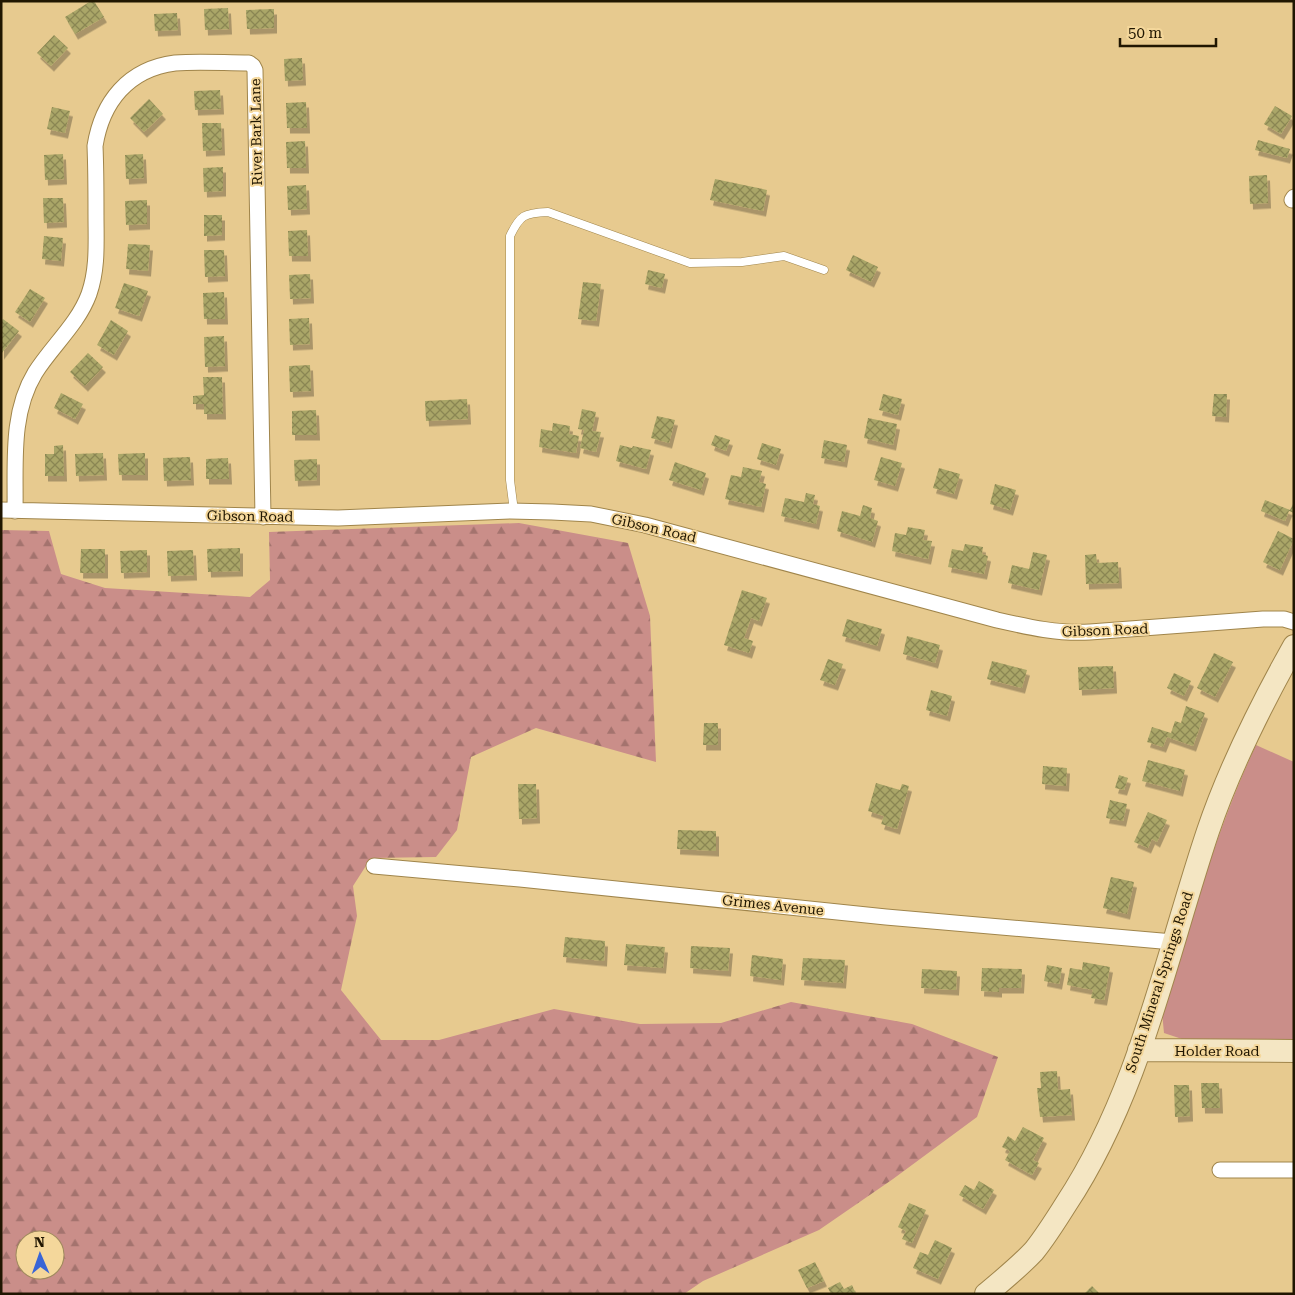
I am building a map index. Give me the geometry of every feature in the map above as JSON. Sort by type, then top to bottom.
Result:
[{"type":"street","name":"River Bark Lane","points":[[8,511],[20,407],[27,388],[36,372],[78,315],[88,296],[94,277],[96,256],[95,146],[103,114],[119,91],[131,80],[160,66],[176,63],[248,63],[255,70],[263,517]]},
{"type":"street","name":"Gibson Road","points":[[8,511],[338,518],[514,511],[590,514],[645,525],[996,620],[1045,631],[1090,632],[1268,619],[1294,622]]},
{"type":"street","name":"South Mineral Springs Road","points":[[986,1294],[1016,1269],[1034,1251],[1047,1234],[1089,1167],[1114,1116],[1139,1050],[1218,802],[1248,733],[1294,646]]},
{"type":"street","name":"Grimes Avenue","points":[[374,866],[520,879],[886,917],[1173,942]]},
{"type":"street","name":"Holder Road","points":[[1139,1050],[1294,1051]]},
{"type":"street","points":[[1220,1170],[1294,1170]]},
{"type":"lane","points":[[514,511],[510,480],[510,236],[518,221],[529,212],[548,212],[690,263],[742,262],[784,256],[824,270]]},
{"type":"green space","points":[[519,523],[628,543],[650,616],[656,762],[536,728],[471,757],[457,830],[436,857],[371,858],[353,886],[357,916],[341,990],[381,1040],[439,1040],[554,1009],[640,1024],[721,1023],[791,1002],[912,1024],[998,1057],[977,1117],[893,1179],[819,1230],[703,1281],[684,1294],[1,1294],[1,530],[49,531],[61,574],[105,588],[250,597],[270,580],[269,532]]},
{"type":"green space","points":[[1256,745],[1294,762],[1294,1042],[1191,1042],[1164,1033],[1162,1012],[1216,843]]},
{"type":"building","points":[[94,1],[104,17],[75,34],[65,17]]},
{"type":"building","points":[[228,8],[229,29],[205,30],[204,9]]},
{"type":"building","points":[[274,9],[274,28],[247,29],[246,10]]},
{"type":"building","points":[[177,13],[178,30],[155,31],[154,14]]},
{"type":"building","points":[[54,35],[68,48],[51,66],[37,53]]},
{"type":"building","points":[[302,58],[303,80],[285,81],[284,59]]},
{"type":"building","points":[[220,90],[221,109],[195,110],[194,91]]},
{"type":"building","points":[[149,99],[163,114],[144,132],[130,118]]},
{"type":"building","points":[[306,102],[307,128],[287,128],[286,103]]},
{"type":"building","points":[[1275,106],[1292,116],[1281,134],[1264,124]]},
{"type":"building","points":[[52,107],[70,111],[65,133],[47,129]]},
{"type":"building","points":[[202,123],[221,123],[222,150],[203,151]]},
{"type":"building","points":[[1258,140],[1290,149],[1287,158],[1255,150]]},
{"type":"building","points":[[305,141],[306,168],[287,168],[286,142]]},
{"type":"building","points":[[63,154],[64,179],[45,180],[44,155]]},
{"type":"building","points":[[143,154],[144,178],[126,179],[125,155]]},
{"type":"building","points":[[223,167],[223,191],[204,192],[203,168]]},
{"type":"building","points":[[1267,175],[1268,203],[1250,204],[1249,176]]},
{"type":"building","points":[[715,179],[767,190],[763,211],[710,200]]},
{"type":"building","points":[[306,185],[307,209],[288,210],[287,186]]},
{"type":"building","points":[[43,198],[63,198],[64,222],[44,223]]},
{"type":"building","points":[[147,200],[147,224],[126,225],[125,201]]},
{"type":"building","points":[[204,215],[222,215],[222,235],[204,236]]},
{"type":"building","points":[[307,230],[308,256],[289,256],[288,231]]},
{"type":"building","points":[[44,236],[63,238],[61,261],[42,259]]},
{"type":"building","points":[[128,244],[150,245],[148,271],[126,269]]},
{"type":"building","points":[[204,250],[224,250],[225,276],[205,277]]},
{"type":"building","points":[[853,255],[878,267],[871,282],[846,270]]},
{"type":"building","points":[[648,270],[665,274],[662,288],[645,284]]},
{"type":"building","points":[[310,274],[311,298],[290,299],[289,275]]},
{"type":"building","points":[[583,282],[601,284],[596,321],[578,319]]},
{"type":"building","points":[[124,283],[148,291],[139,316],[115,308]]},
{"type":"building","points":[[30,289],[45,298],[30,322],[15,312]]},
{"type":"building","points":[[224,292],[225,319],[204,319],[203,293]]},
{"type":"building","points":[[309,318],[310,344],[290,345],[289,319]]},
{"type":"building","points":[[3,319],[19,331],[1,354],[1,321]]},
{"type":"building","points":[[111,320],[128,331],[114,355],[97,345]]},
{"type":"building","points":[[224,336],[225,366],[205,367],[204,337]]},
{"type":"building","points":[[88,353],[103,367],[85,386],[70,372]]},
{"type":"building","points":[[310,365],[311,391],[290,392],[289,366]]},
{"type":"building","points":[[203,377],[222,377],[223,414],[204,414],[204,404],[193,404],[193,396],[204,395]]},
{"type":"building","points":[[61,393],[83,404],[75,419],[54,408]]},
{"type":"building","points":[[883,394],[902,399],[898,415],[879,410]]},
{"type":"building","points":[[1214,394],[1227,394],[1226,417],[1212,416]]},
{"type":"building","points":[[467,399],[468,419],[426,421],[425,401]]},
{"type":"building","points":[[582,409],[596,412],[592,431],[601,432],[596,452],[580,448],[584,430],[578,429]]},
{"type":"building","points":[[316,410],[317,435],[292,435],[292,411]]},
{"type":"building","points":[[657,416],[675,420],[669,443],[651,438]]},
{"type":"building","points":[[868,418],[897,424],[893,445],[864,438]]},
{"type":"building","points":[[553,423],[570,426],[569,434],[579,436],[576,453],[539,447],[541,429],[552,431]]},
{"type":"building","points":[[715,435],[730,440],[726,451],[711,445]]},
{"type":"building","points":[[824,440],[847,445],[844,462],[821,458]]},
{"type":"building","points":[[762,443],[781,449],[776,465],[757,459]]},
{"type":"building","points":[[63,445],[64,476],[45,476],[45,454],[54,454],[54,446]]},
{"type":"building","points":[[620,445],[651,450],[646,469],[616,461]]},
{"type":"building","points":[[103,453],[104,475],[76,476],[75,454]]},
{"type":"building","points":[[145,453],[145,475],[119,475],[118,454]]},
{"type":"building","points":[[190,457],[191,480],[164,481],[163,458]]},
{"type":"building","points":[[881,457],[902,463],[895,486],[874,480]]},
{"type":"building","points":[[228,458],[229,479],[206,479],[206,459]]},
{"type":"building","points":[[317,459],[317,480],[295,481],[294,460]]},
{"type":"building","points":[[675,462],[706,473],[701,490],[669,480]]},
{"type":"building","points":[[743,467],[762,471],[759,482],[766,484],[761,507],[725,499],[731,475],[741,477]]},
{"type":"building","points":[[939,468],[960,474],[954,494],[933,488]]},
{"type":"building","points":[[995,484],[1016,490],[1010,510],[990,504]]},
{"type":"building","points":[[806,493],[815,495],[813,504],[820,506],[816,524],[781,516],[785,498],[804,502]]},
{"type":"building","points":[[1265,500],[1290,510],[1294,502],[1294,513],[1289,511],[1285,521],[1261,511]]},
{"type":"building","points":[[863,505],[872,508],[870,518],[878,521],[872,542],[837,531],[842,511],[860,516]]},
{"type":"building","points":[[908,527],[925,530],[923,540],[932,541],[928,559],[892,551],[895,533],[906,535]]},
{"type":"building","points":[[1278,531],[1294,539],[1280,570],[1263,562]]},
{"type":"building","points":[[965,544],[983,547],[982,554],[988,556],[984,574],[948,567],[952,549],[963,551]]},
{"type":"building","points":[[240,548],[240,571],[208,572],[207,549]]},
{"type":"building","points":[[81,549],[105,549],[105,573],[80,573]]},
{"type":"building","points":[[147,550],[147,572],[121,573],[120,551]]},
{"type":"building","points":[[193,550],[194,575],[168,576],[167,551]]},
{"type":"building","points":[[1033,552],[1047,555],[1039,590],[1008,583],[1012,565],[1029,569]]},
{"type":"building","points":[[1096,554],[1097,563],[1118,562],[1119,583],[1086,584],[1085,555]]},
{"type":"building","points":[[742,590],[767,598],[759,621],[751,618],[744,638],[753,641],[749,653],[724,645]]},
{"type":"building","points":[[847,619],[882,629],[877,646],[842,636]]},
{"type":"building","points":[[907,636],[940,645],[935,663],[903,654]]},
{"type":"building","points":[[1214,653],[1233,662],[1215,697],[1197,688]]},
{"type":"building","points":[[828,659],[843,664],[835,685],[820,680]]},
{"type":"building","points":[[992,661],[1027,670],[1022,688],[987,679]]},
{"type":"building","points":[[1113,666],[1114,688],[1079,690],[1078,667]]},
{"type":"building","points":[[1174,673],[1191,681],[1184,696],[1167,688]]},
{"type":"building","points":[[931,690],[952,696],[947,716],[926,710]]},
{"type":"building","points":[[1186,706],[1205,713],[1193,746],[1167,737],[1163,747],[1147,742],[1152,727],[1171,733],[1175,721],[1181,723]]},
{"type":"building","points":[[704,723],[718,723],[718,745],[703,745]]},
{"type":"building","points":[[1148,760],[1185,770],[1180,791],[1142,781]]},
{"type":"building","points":[[1043,766],[1067,768],[1066,786],[1042,784]]},
{"type":"building","points":[[1119,775],[1128,778],[1124,790],[1115,788]]},
{"type":"building","points":[[876,783],[900,790],[902,784],[909,786],[897,829],[881,824],[884,816],[868,811]]},
{"type":"building","points":[[518,784],[536,784],[537,818],[519,819]]},
{"type":"building","points":[[1110,800],[1127,804],[1123,821],[1106,818]]},
{"type":"building","points":[[1148,812],[1167,820],[1157,842],[1152,839],[1148,848],[1134,842]]},
{"type":"building","points":[[678,830],[716,831],[716,851],[677,849]]},
{"type":"building","points":[[1111,877],[1134,882],[1127,914],[1103,908]]},
{"type":"building","points":[[565,937],[605,941],[604,961],[563,957]]},
{"type":"building","points":[[626,944],[665,947],[663,968],[624,965]]},
{"type":"building","points":[[691,946],[730,948],[728,971],[690,968]]},
{"type":"building","points":[[752,955],[783,959],[781,980],[750,976]]},
{"type":"building","points":[[803,958],[845,960],[843,983],[801,980]]},
{"type":"building","points":[[1083,962],[1110,967],[1104,1000],[1091,998],[1093,990],[1067,985],[1070,968],[1082,970]]},
{"type":"building","points":[[1047,965],[1062,968],[1059,984],[1044,981]]},
{"type":"building","points":[[982,968],[1022,969],[1021,988],[999,988],[999,992],[981,991]]},
{"type":"building","points":[[922,969],[957,971],[956,990],[921,988]]},
{"type":"building","points":[[1057,1071],[1058,1090],[1070,1089],[1072,1115],[1040,1117],[1037,1088],[1041,1088],[1040,1072]]},
{"type":"building","points":[[1201,1083],[1219,1083],[1220,1108],[1202,1108]]},
{"type":"building","points":[[1174,1085],[1189,1085],[1190,1116],[1175,1117]]},
{"type":"building","points":[[1023,1127],[1044,1138],[1033,1160],[1039,1163],[1032,1175],[1005,1160],[1010,1151],[1002,1147],[1008,1136],[1015,1141]]},
{"type":"building","points":[[979,1181],[994,1190],[983,1209],[959,1195],[965,1185],[974,1190]]},
{"type":"building","points":[[909,1203],[926,1210],[912,1243],[902,1239],[906,1231],[898,1227]]},
{"type":"building","points":[[935,1240],[952,1248],[938,1279],[913,1268],[920,1252],[928,1255]]},
{"type":"building","points":[[815,1262],[824,1281],[807,1288],[798,1270]]},
{"type":"building","points":[[840,1282],[844,1289],[852,1285],[856,1294],[831,1294],[828,1288]]},
{"type":"building","points":[[1092,1286],[1100,1294],[1084,1294]]}]
